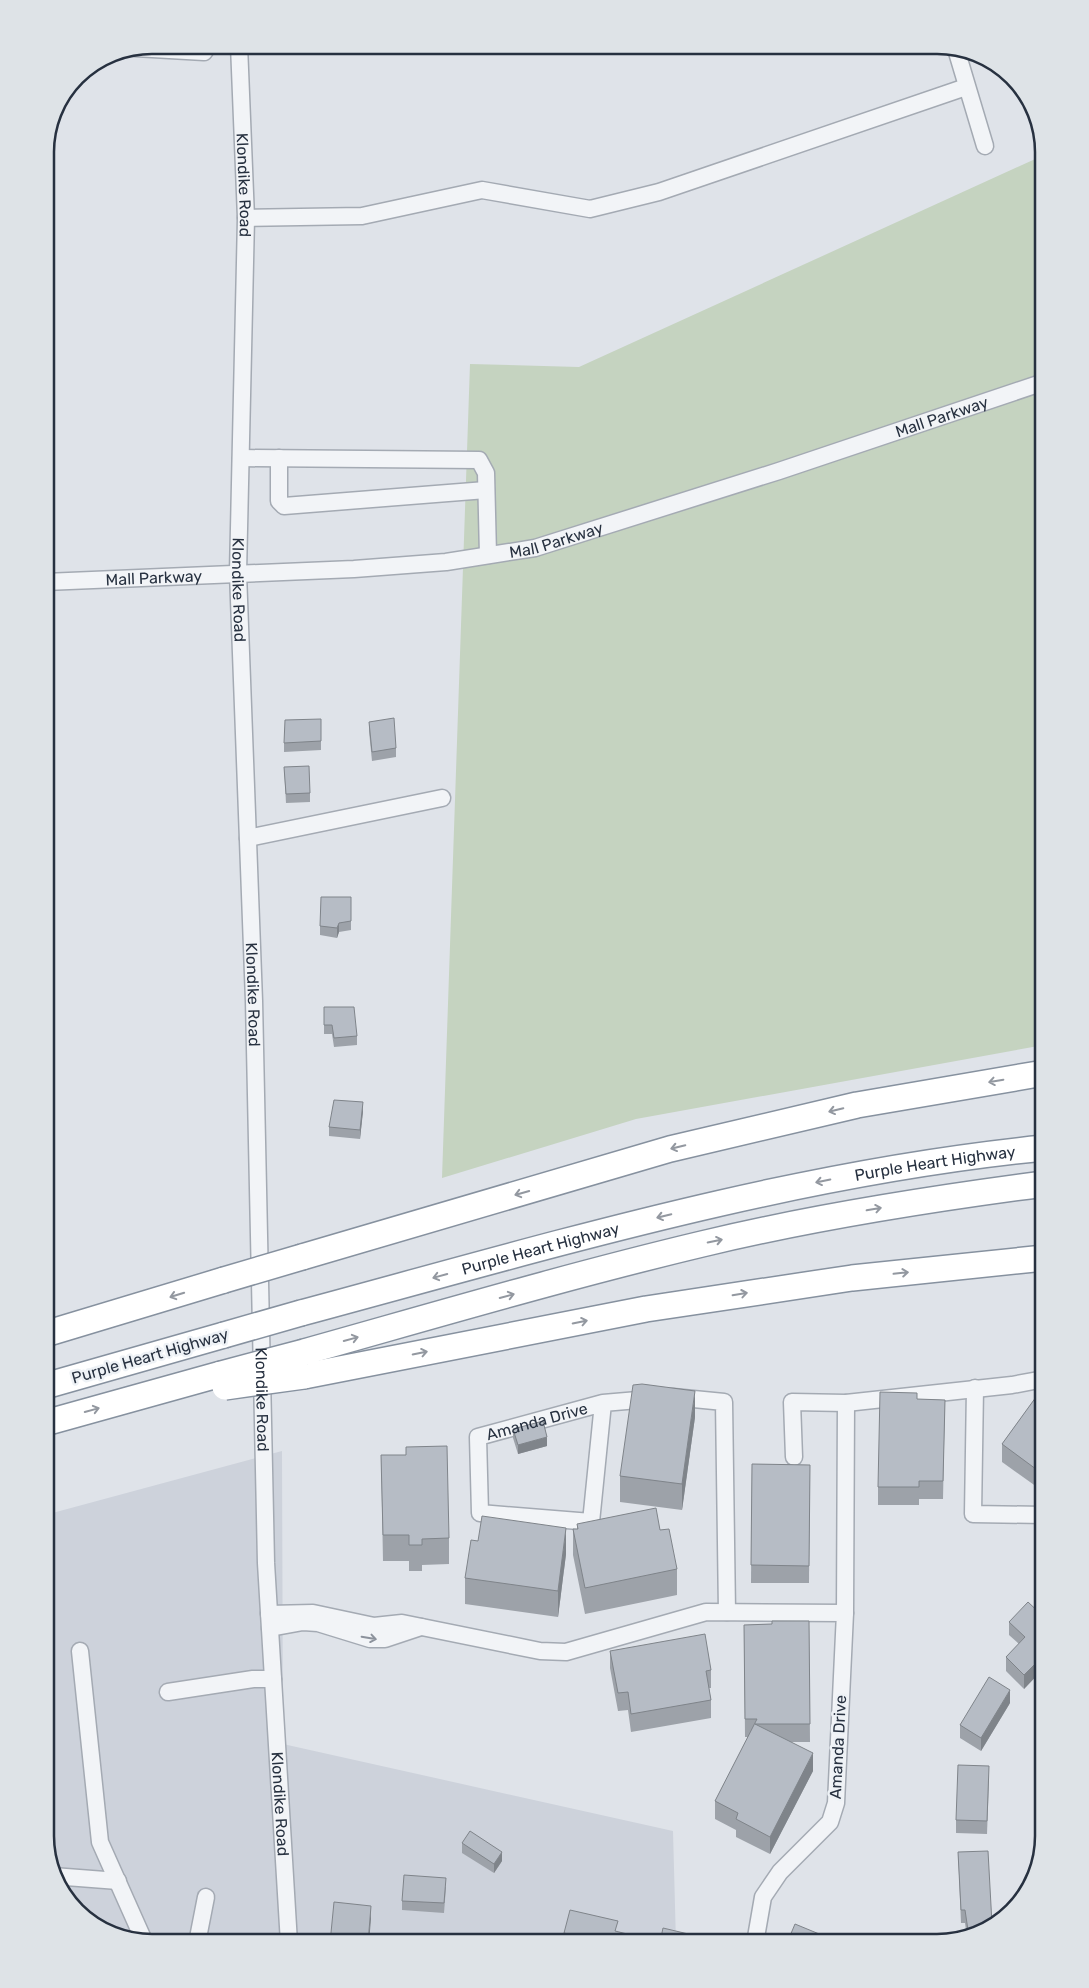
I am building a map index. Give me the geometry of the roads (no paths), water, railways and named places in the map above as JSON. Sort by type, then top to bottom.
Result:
[{"type":"highway","points":[[54,1331],[670,1149],[857,1105],[1035,1075]]},
{"type":"highway","name":"Purple Heart Highway","points":[[54,1383],[636,1222],[864,1173],[990,1153],[1035,1149]]},
{"type":"highway","points":[[223,1380],[304,1352],[618,1265],[703,1244],[788,1225],[895,1205],[1035,1185]]},
{"type":"highway","points":[[54,1420],[166,1389],[223,1380],[304,1376],[646,1309],[852,1278],[1035,1259]]},
{"type":"street","name":"Klondike Road","points":[[240,54],[246,218],[238,573],[260,1222],[266,1563],[289,1934]]},
{"type":"street","points":[[958,56],[985,146]]},
{"type":"street","points":[[246,218],[362,216],[482,190],[590,209],[659,192],[966,87]]},
{"type":"street","name":"Mall Parkway","points":[[54,582],[354,569],[446,562],[535,548],[1035,385]]},
{"type":"street","points":[[241,458],[479,460],[486,473],[488,555]]},
{"type":"street","points":[[279,458],[279,501],[284,506],[486,490]]},
{"type":"street","points":[[248,838],[442,798]]},
{"type":"street","points":[[794,1457],[792,1402],[846,1403],[1035,1380]]},
{"type":"street","points":[[975,1388],[973,1514],[1035,1515]]},
{"type":"street","name":"Amanda Drive","points":[[602,1402],[591,1522],[480,1513],[478,1437],[602,1402],[673,1397],[724,1402],[727,1612]]},
{"type":"street","name":"Amanda Drive","points":[[757,1934],[763,1897],[780,1872],[830,1822],[836,1803],[845,1613],[846,1403]]},
{"type":"street","points":[[270,1621],[313,1613],[374,1626],[402,1623],[423,1626],[540,1651],[566,1652],[706,1612],[845,1613]]},
{"type":"street","points":[[80,1651],[100,1842],[141,1933]]},
{"type":"street","points":[[168,1692],[253,1679],[273,1679]]},
{"type":"street","points":[[62,1877],[118,1881]]},
{"type":"street","points":[[199,1934],[206,1897]]}]
